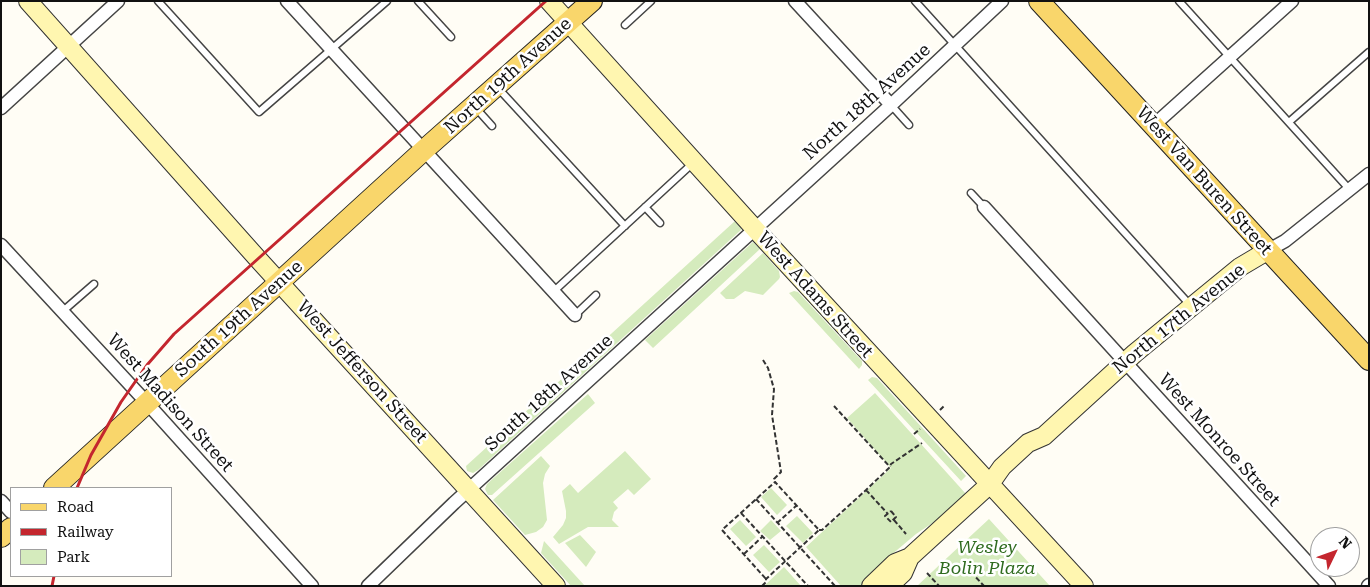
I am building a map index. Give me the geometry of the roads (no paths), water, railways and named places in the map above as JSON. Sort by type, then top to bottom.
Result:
[{"type":"main road","name":"West Jefferson Street","points":[[28,1],[257,258],[556,586]]},
{"type":"main road","name":"West Adams Street","points":[[549,1],[694,162],[1084,586]]},
{"type":"main road","name":"North 19th Avenue","points":[[424,150],[592,1]]},
{"type":"main road","name":"West Van Buren Street","points":[[1040,1],[1267,251],[1369,360]]},
{"type":"main road","name":"South 19th Avenue","points":[[55,487],[424,150]]},
{"type":"main road","name":"North 17th Avenue","points":[[910,557],[990,484],[1010,476],[1037,451],[1044,436],[1124,363],[1240,267],[1267,251]]},
{"type":"main road","points":[[871,586],[895,563],[910,557]]},
{"type":"main road","points":[[890,586],[903,573],[910,557]]},
{"type":"street","points":[[1,108],[118,1]]},
{"type":"street","points":[[287,1],[574,315]]},
{"type":"street","points":[[795,1],[891,105]]},
{"type":"street","name":"North 18th Avenue","points":[[755,228],[1002,1]]},
{"type":"street","points":[[1154,125],[1292,1]]},
{"type":"street","name":"North 17th Avenue","points":[[1267,251],[1285,241],[1369,174]]},
{"type":"street","name":"West Monroe Street","points":[[984,207],[1329,586]]},
{"type":"street","name":"South 18th Avenue","points":[[368,586],[469,489],[755,228]]},
{"type":"street","name":"West Madison Street","points":[[1,245],[147,402],[312,586]]},
{"type":"street","points":[[1,501],[10,511]]},
{"type":"lane","points":[[158,1],[259,112],[387,1]]},
{"type":"lane","points":[[418,1],[451,37]]},
{"type":"lane","points":[[625,25],[651,1]]},
{"type":"lane","points":[[915,1],[1191,307]]},
{"type":"lane","points":[[1179,1],[1350,190]]},
{"type":"lane","points":[[1289,122],[1369,52]]},
{"type":"lane","points":[[496,86],[624,226]]},
{"type":"lane","points":[[891,105],[909,125]]},
{"type":"lane","points":[[474,106],[492,126]]},
{"type":"lane","points":[[553,292],[694,162]]},
{"type":"lane","points":[[971,193],[984,207]]},
{"type":"lane","points":[[645,207],[660,223]]},
{"type":"lane","points":[[62,312],[94,284]]},
{"type":"lane","points":[[574,315],[596,295]]},
{"type":"railway","points":[[77,487],[91,455],[121,402],[147,365],[174,334],[546,1]]},
{"type":"railway","points":[[52,586],[54,577]]},
{"type":"park label","name":"Wesley Bolin Plaza","points":[[987,558]]}]
